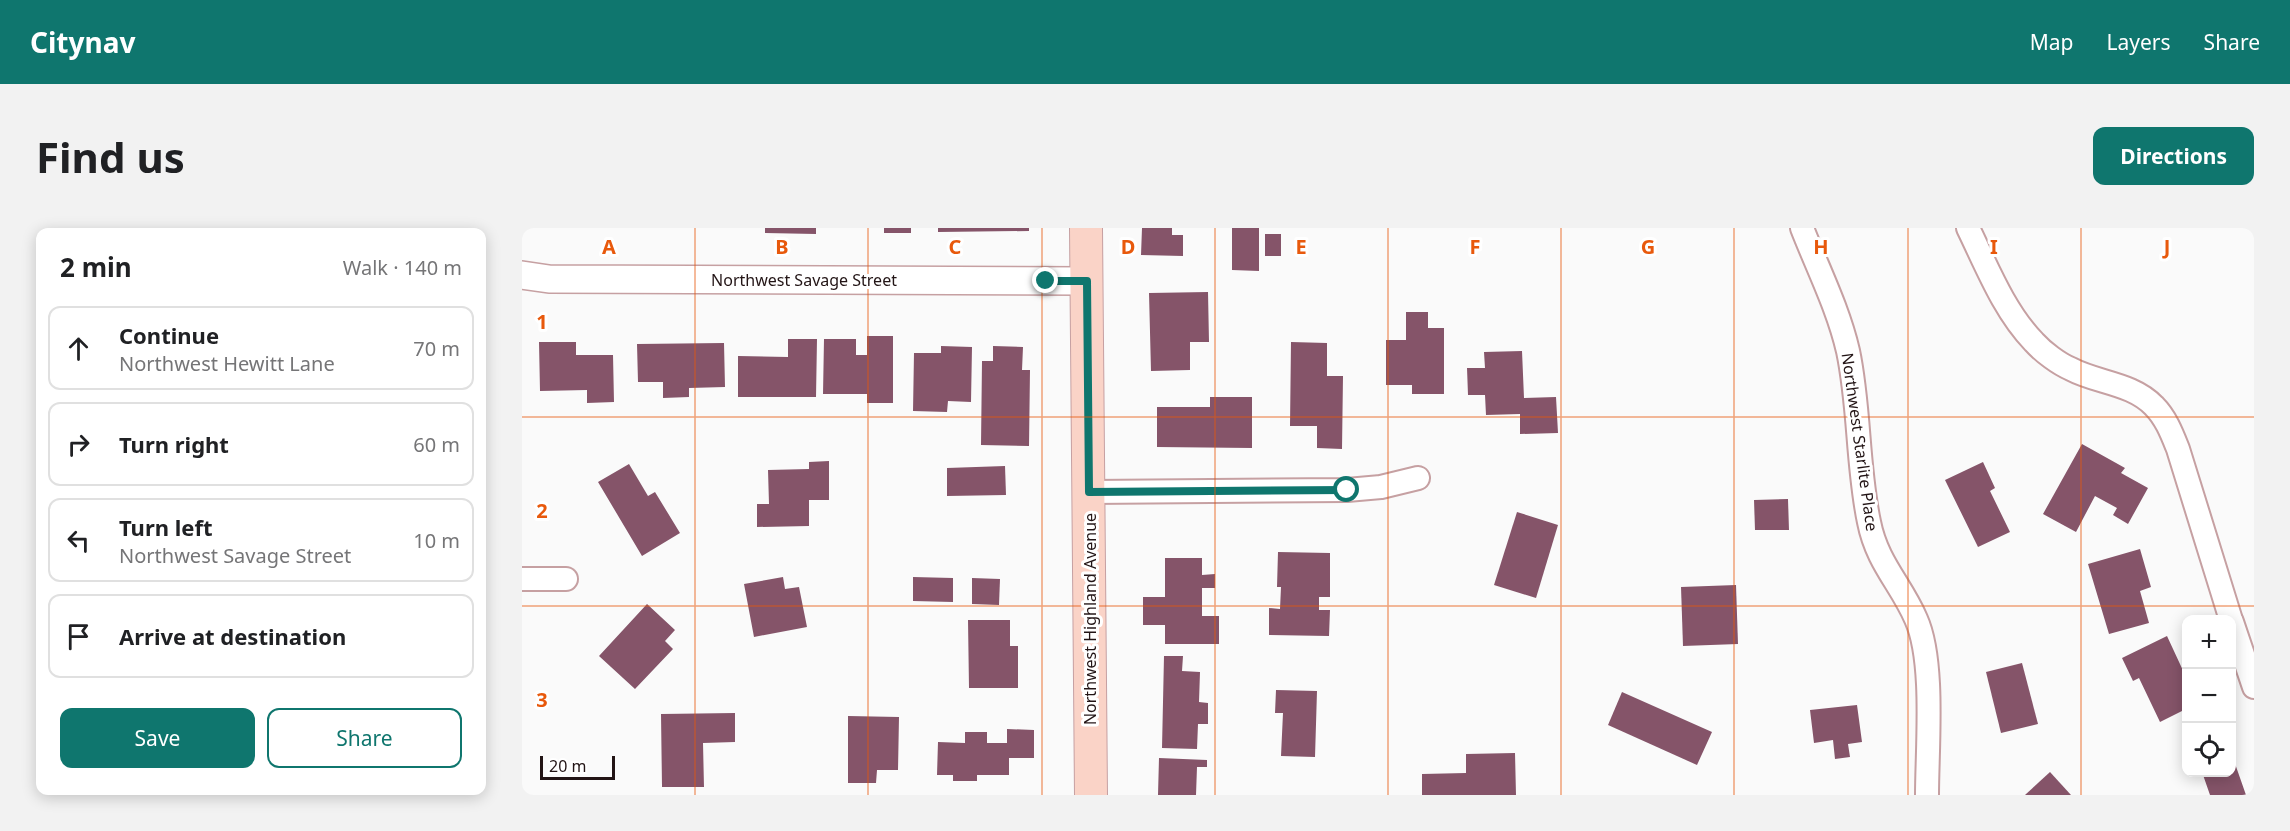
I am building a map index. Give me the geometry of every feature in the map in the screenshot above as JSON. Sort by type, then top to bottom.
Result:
[{"type":"main road","name":"Northwest Highland Avenue","points":[[1086,228],[1091,795]]},
{"type":"street","name":"Northwest Starlite Place","points":[[1803,228],[1839,315],[1848,353],[1869,521],[1875,548],[1917,620],[1925,653],[1928,682],[1927,795]]},
{"type":"street","points":[[1968,228],[2014,317],[2035,343],[2070,369],[2130,390],[2153,405],[2168,425],[2178,449],[2229,615]]},
{"type":"street","name":"Northwest Savage Street","points":[[522,275],[549,279],[1087,281]]},
{"type":"street","points":[[1089,492],[1347,490],[1381,487],[1418,478]]},
{"type":"street","points":[[522,579],[566,579]]},
{"type":"street","points":[[2236,635],[2254,687]]},
{"type":"building","points":[[765,228],[816,228],[816,234],[765,233]]},
{"type":"building","points":[[884,228],[911,228],[911,233],[884,233]]},
{"type":"building","points":[[938,228],[1029,228],[1029,231],[938,232]]},
{"type":"building","points":[[1142,228],[1172,228],[1172,235],[1183,235],[1183,256],[1141,255]]},
{"type":"building","points":[[1232,228],[1259,228],[1259,271],[1232,270]]},
{"type":"building","points":[[1265,234],[1281,234],[1281,256],[1265,256]]},
{"type":"building","points":[[1208,292],[1209,342],[1190,342],[1190,370],[1151,371],[1149,293]]},
{"type":"building","points":[[1406,312],[1428,312],[1428,328],[1444,328],[1444,394],[1412,394],[1412,385],[1386,385],[1386,340],[1406,340]]},
{"type":"building","points":[[867,336],[893,336],[893,403],[867,403],[867,394],[823,394],[824,339],[856,339],[856,355],[867,355]]},
{"type":"building","points":[[788,339],[817,339],[816,397],[738,397],[738,356],[788,357]]},
{"type":"building","points":[[539,342],[576,342],[576,355],[613,355],[614,402],[587,403],[587,390],[540,391]]},
{"type":"building","points":[[1291,342],[1327,343],[1327,376],[1343,376],[1342,449],[1317,448],[1317,426],[1290,426]]},
{"type":"building","points":[[724,343],[725,387],[689,388],[689,397],[663,398],[663,382],[638,382],[637,344]]},
{"type":"building","points":[[941,346],[972,347],[971,402],[948,401],[947,412],[913,411],[914,353],[941,353]]},
{"type":"building","points":[[993,346],[1023,347],[1022,370],[1030,370],[1029,446],[981,445],[982,361],[993,361]]},
{"type":"building","points":[[1522,351],[1524,398],[1556,397],[1558,433],[1520,434],[1520,414],[1486,415],[1485,395],[1468,395],[1467,368],[1485,368],[1484,352]]},
{"type":"building","points":[[1210,397],[1252,397],[1252,448],[1157,447],[1157,407],[1210,407]]},
{"type":"building","points":[[2082,444],[2125,468],[2121,473],[2148,488],[2128,524],[2113,515],[2117,508],[2095,496],[2076,532],[2043,514]]},
{"type":"building","points":[[829,461],[829,500],[809,500],[809,526],[757,527],[757,504],[769,504],[768,470],[809,469],[809,462]]},
{"type":"building","points":[[1983,462],[1995,488],[1990,491],[2010,532],[1978,547],[1945,480]]},
{"type":"building","points":[[629,464],[648,496],[655,492],[680,533],[642,556],[598,482]]},
{"type":"building","points":[[1005,466],[1006,495],[947,496],[947,468]]},
{"type":"building","points":[[1788,499],[1789,530],[1755,530],[1754,500]]},
{"type":"building","points":[[1517,512],[1558,525],[1536,598],[1494,585]]},
{"type":"building","points":[[2140,549],[2151,587],[2140,591],[2149,623],[2109,634],[2088,564]]},
{"type":"building","points":[[1278,552],[1330,553],[1330,597],[1319,597],[1319,610],[1330,610],[1329,636],[1269,635],[1269,608],[1280,609],[1281,587],[1277,587]]},
{"type":"building","points":[[1165,558],[1202,558],[1202,575],[1215,574],[1215,588],[1202,588],[1202,616],[1219,616],[1219,644],[1165,644],[1165,625],[1143,625],[1143,597],[1165,597]]},
{"type":"building","points":[[783,577],[785,589],[799,587],[807,627],[754,637],[744,584]]},
{"type":"building","points":[[913,577],[953,578],[953,602],[913,601]]},
{"type":"building","points":[[972,578],[1000,579],[999,605],[972,604]]},
{"type":"building","points":[[1736,585],[1738,644],[1683,646],[1681,587]]},
{"type":"building","points":[[647,604],[675,630],[665,641],[673,649],[635,689],[599,656]]},
{"type":"building","points":[[968,620],[1010,620],[1010,646],[1018,646],[1018,688],[969,688]]},
{"type":"building","points":[[2167,636],[2182,668],[2182,711],[2160,722],[2139,678],[2133,681],[2122,658]]},
{"type":"building","points":[[1164,656],[1183,656],[1182,671],[1200,672],[1199,702],[1208,703],[1208,724],[1198,724],[1197,749],[1162,748]]},
{"type":"building","points":[[2022,663],[2038,724],[2001,733],[1986,672]]},
{"type":"building","points":[[1276,690],[1317,691],[1315,757],[1281,756],[1283,713],[1275,713]]},
{"type":"building","points":[[1622,692],[1712,732],[1697,765],[1608,725]]},
{"type":"building","points":[[1857,705],[1862,742],[1848,744],[1850,757],[1835,759],[1833,740],[1814,743],[1810,710]]},
{"type":"building","points":[[735,713],[735,742],[703,743],[704,787],[662,787],[661,714]]},
{"type":"building","points":[[848,716],[899,717],[898,770],[877,770],[876,783],[848,783]]},
{"type":"building","points":[[1007,729],[1034,730],[1034,758],[1009,758],[1009,775],[977,775],[977,781],[953,781],[953,775],[937,775],[938,742],[965,743],[965,732],[987,732],[987,743],[1007,743]]},
{"type":"building","points":[[1515,753],[1516,795],[1422,795],[1422,774],[1466,773],[1466,754]]},
{"type":"building","points":[[1159,758],[1207,760],[1207,767],[1197,767],[1196,795],[1158,795]]},
{"type":"building","points":[[2236,766],[2246,795],[2210,795],[2204,777],[2236,777]]},
{"type":"building","points":[[2050,772],[2071,795],[2025,795]]},
{"type":"route","points":[[1046,281],[1087,281],[1089,492],[1347,490]]}]
